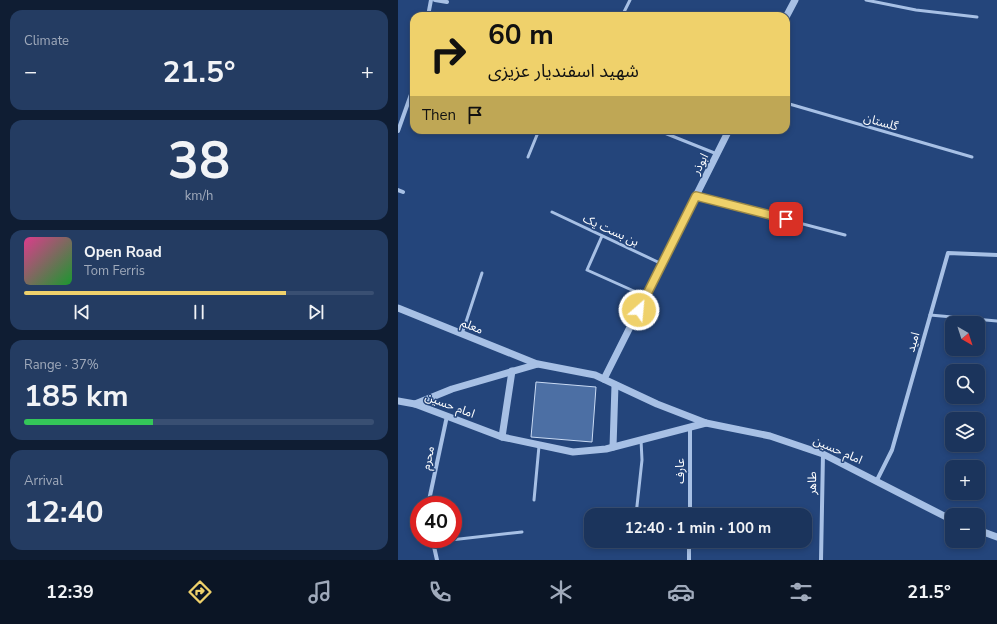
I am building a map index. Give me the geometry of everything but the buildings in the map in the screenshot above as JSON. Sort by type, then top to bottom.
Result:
[{"type":"street","points":[[429,12],[431,0]]},
{"type":"street","points":[[435,0],[447,2]]},
{"type":"street","points":[[789,12],[795,0]]},
{"type":"street","points":[[398,131],[410,97]]},
{"type":"street","name":"ابوذر","points":[[604,379],[727,134]]},
{"type":"street","points":[[398,190],[403,192]]},
{"type":"street","name":"امید","points":[[877,480],[892,450],[948,253],[997,255]]},
{"type":"street","name":"معلم","points":[[398,308],[538,364]]},
{"type":"street","name":"امام حسین","points":[[415,404],[452,389],[538,364],[595,375],[657,404],[706,423],[770,436],[823,454],[877,480],[945,516]]},
{"type":"street","points":[[502,437],[512,371]]},
{"type":"street","points":[[613,447],[616,384]]},
{"type":"street","points":[[398,401],[415,404]]},
{"type":"street","name":"امام حسین","points":[[415,404],[502,437],[573,452],[613,447],[706,423]]},
{"type":"street","name":"محرم","points":[[430,496],[447,416]]},
{"type":"street","name":"عارف","points":[[690,427],[690,508]]},
{"type":"street","name":"طاهر","points":[[821,560],[823,454]]},
{"type":"street","points":[[985,533],[997,538]]},
{"type":"street","points":[[434,548],[437,560]]},
{"type":"street","points":[[689,560],[690,548]]},
{"type":"lane","points":[[624,12],[630,0]]},
{"type":"lane","points":[[866,0],[916,10],[977,17]]},
{"type":"lane","name":"گلستان","points":[[790,104],[972,157]]},
{"type":"lane","points":[[528,157],[537,134]]},
{"type":"lane","points":[[667,134],[717,154]]},
{"type":"lane","points":[[696,196],[845,235]]},
{"type":"lane","name":"بن بست یک","points":[[552,212],[662,264]]},
{"type":"lane","points":[[602,236],[587,270],[646,296]]},
{"type":"lane","points":[[462,334],[482,273]]},
{"type":"lane","points":[[930,315],[997,321]]},
{"type":"lane","points":[[637,508],[642,460],[640,440]]},
{"type":"lane","points":[[534,500],[540,444]]},
{"type":"lane","points":[[462,537],[522,532]]},
{"type":"route","points":[[639,310],[696,196],[786,219]]}]
